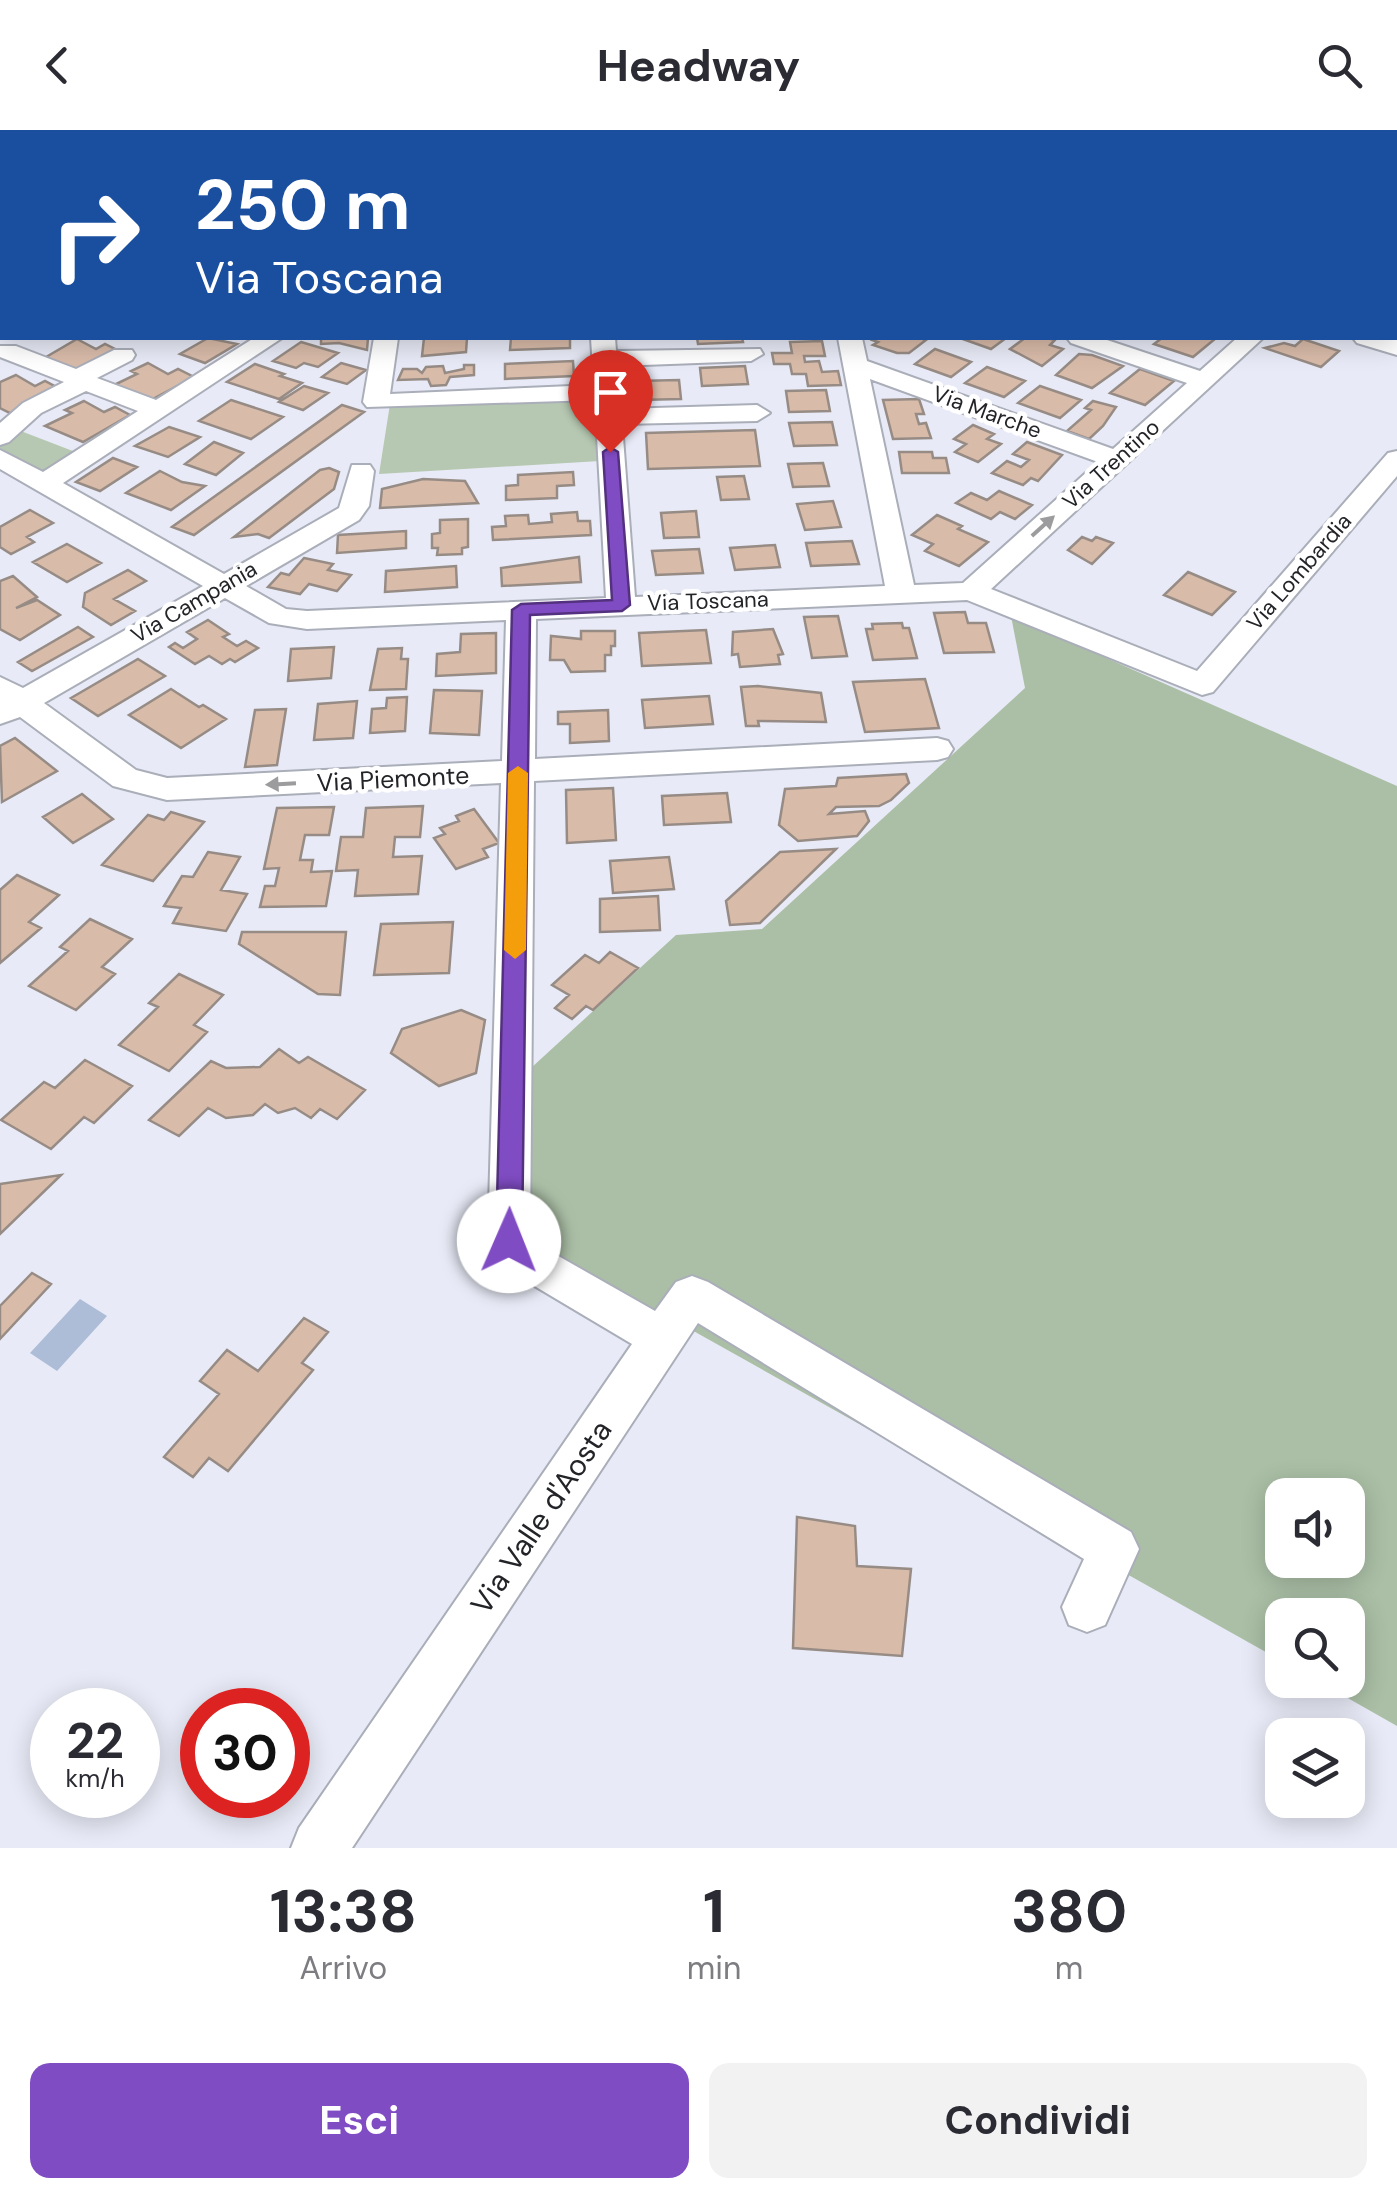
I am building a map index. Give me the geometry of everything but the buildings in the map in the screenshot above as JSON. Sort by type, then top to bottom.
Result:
[{"type":"street","points":[[3,353],[26,340]]},
{"type":"street","points":[[44,483],[267,340]]},
{"type":"street","points":[[386,340],[376,402],[607,404],[758,413]]},
{"type":"street","points":[[850,340],[901,593]]},
{"type":"street","points":[[1085,340],[1203,380]]},
{"type":"street","name":"Via Trentino","points":[[971,591],[1249,340]]},
{"type":"street","points":[[1371,340],[1397,348]]},
{"type":"street","points":[[622,605],[603,348],[751,354]]},
{"type":"street","points":[[3,353],[158,410]]},
{"type":"street","points":[[0,438],[32,408],[123,355]]},
{"type":"street","name":"Via Marche","points":[[856,365],[1118,460]]},
{"type":"street","name":"Via Toscana","points":[[0,458],[265,612],[292,620],[971,591],[1202,684]]},
{"type":"street","name":"Via Lombardia","points":[[1202,684],[1397,459]]},
{"type":"street","name":"Via Campania","points":[[7,702],[349,514],[356,503],[360,471]]},
{"type":"street","points":[[521,610],[509,1241],[531,1262],[662,1338]]},
{"type":"street","name":"Via Piemonte","points":[[7,702],[121,776],[160,788],[937,749]]},
{"type":"street","name":"Via Valle d'Aosta","points":[[319,1848],[692,1296],[1114,1550],[1087,1607]]},
{"type":"green space","points":[[595,395],[600,461],[379,474],[390,404]]},
{"type":"green space","points":[[0,423],[78,453],[45,474],[0,448]]},
{"type":"green space","points":[[1011,616],[1397,786],[1397,1726],[1348,1698],[1365,1698],[1365,1598],[1265,1598],[1265,1651],[531,1240],[523,1206],[531,1068],[676,935],[762,929],[1025,688]]},
{"type":"water","points":[[80,1299],[107,1316],[57,1371],[30,1353]]},
{"type":"slow traffic","points":[[515,950],[518,773]]},
{"type":"route","points":[[509,1241],[521,610],[622,605],[610,452]]}]
